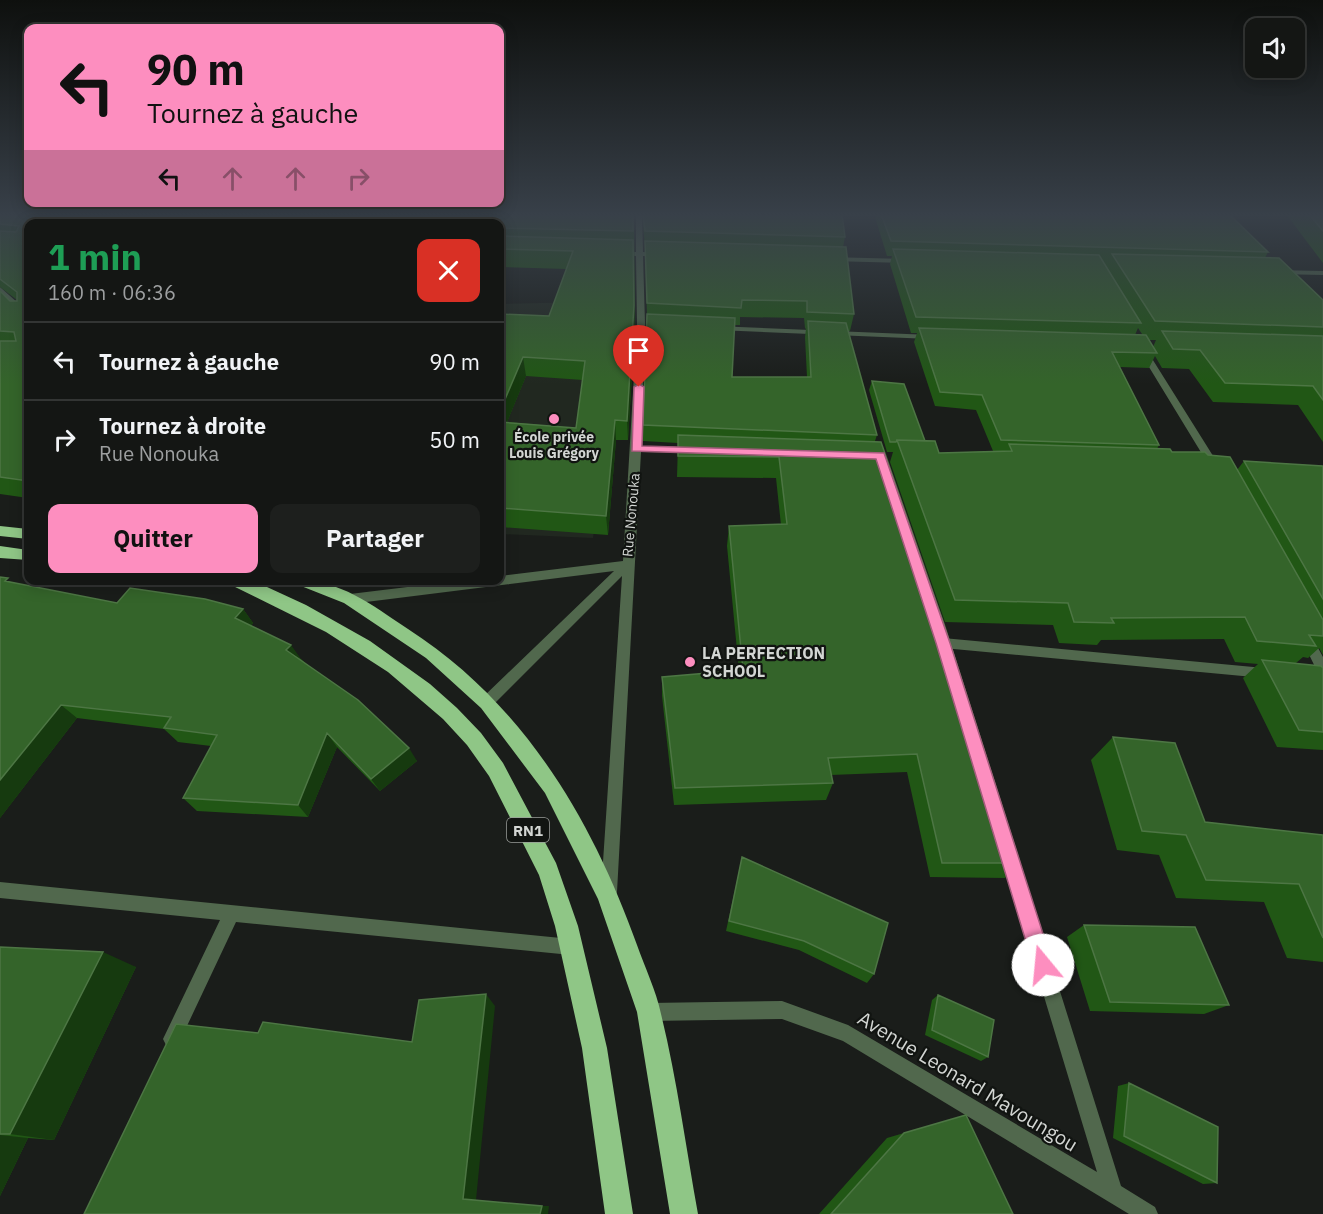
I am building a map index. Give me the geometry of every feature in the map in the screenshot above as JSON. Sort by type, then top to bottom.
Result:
[{"type":"highway","points":[[0,531],[24,534]]},
{"type":"highway","points":[[0,552],[24,555]]},
{"type":"highway","name":"RN1","points":[[247,585],[284,601],[340,630],[437,700],[475,740],[505,781],[554,884],[571,947],[604,1089],[619,1214]]},
{"type":"highway","name":"RN1","points":[[315,585],[350,599],[432,653],[487,702],[552,786],[608,895],[649,1012],[684,1214]]},
{"type":"street","name":"Rue Nonouka","points":[[608,895],[636,449],[641,324],[640,271]]},
{"type":"street","points":[[1266,271],[1323,273]]},
{"type":"street","points":[[0,289],[24,312]]},
{"type":"street","points":[[641,324],[653,325]]},
{"type":"street","points":[[710,328],[849,340],[940,337]]},
{"type":"street","points":[[1150,343],[1138,342],[1221,478]]},
{"type":"street","points":[[636,449],[706,451]]},
{"type":"street","points":[[1203,467],[1227,468]]},
{"type":"street","name":"Rue Nonouka","points":[[504,580],[627,565]]},
{"type":"street","name":"Rue Nonouka","points":[[487,702],[627,565]]},
{"type":"street","name":"Rue Nonouka","points":[[350,599],[464,585]]},
{"type":"street","points":[[1301,629],[1323,669]]},
{"type":"street","points":[[943,643],[1275,674]]},
{"type":"street","points":[[1005,840],[1113,1193]]},
{"type":"street","points":[[0,890],[571,947]]},
{"type":"street","points":[[165,1052],[232,912]]},
{"type":"street","name":"Avenue Leonard Mavoungou","points":[[649,1012],[782,1010],[848,1034],[1148,1214]]},
{"type":"shaded area","name":"École privée Louis Grégory","points":[[626,301],[593,538],[504,534],[504,304]]},
{"type":"building","points":[[0,271],[24,271],[24,480],[0,477],[0,341],[16,341],[14,332],[0,331],[0,291],[10,301],[17,301],[17,292],[0,279]]},
{"type":"building","name":"École privée Louis Grégory","points":[[566,271],[633,271],[634,305],[627,421],[615,420],[606,516],[504,508],[504,422],[576,428],[585,361],[523,357],[504,402],[504,314],[549,316]]},
{"type":"building","points":[[646,271],[849,271],[854,314],[807,312],[807,301],[742,300],[741,308],[647,303]]},
{"type":"building","points":[[900,271],[1109,271],[1141,323],[916,317]]},
{"type":"building","points":[[1123,271],[1292,271],[1323,300],[1323,327],[1155,321]]},
{"type":"building","points":[[647,314],[735,318],[732,377],[811,377],[808,321],[846,323],[877,435],[643,425]]},
{"type":"building","points":[[919,328],[1146,335],[1157,353],[1112,352],[1159,445],[1001,440],[982,395],[940,392]]},
{"type":"building","points":[[1162,331],[1323,336],[1323,400],[1313,386],[1225,383],[1200,350],[1173,349]]},
{"type":"building","points":[[872,381],[904,384],[925,441],[890,442]]},
{"type":"building","points":[[678,435],[881,442],[944,624],[1020,863],[942,863],[917,754],[828,758],[833,783],[675,788],[662,677],[743,670],[729,526],[787,524],[779,457],[678,456]]},
{"type":"building","points":[[897,440],[935,441],[939,453],[1012,451],[1009,444],[1170,449],[1172,452],[1205,452],[1208,455],[1230,457],[1323,620],[1323,636],[1309,635],[1316,646],[1257,641],[1245,617],[1111,618],[1114,623],[1074,622],[1068,603],[955,600]]},
{"type":"building","points":[[1244,461],[1323,466],[1323,599]]},
{"type":"building","points":[[0,577],[8,578],[5,581],[117,603],[130,588],[205,599],[243,609],[235,618],[291,645],[286,650],[358,700],[409,748],[371,779],[327,733],[298,805],[183,798],[217,735],[164,728],[171,717],[61,705],[0,780]]},
{"type":"building","points":[[1262,660],[1323,668],[1323,732],[1299,730]]},
{"type":"building","points":[[1113,737],[1175,743],[1205,822],[1323,835],[1323,938],[1299,884],[1206,880],[1186,835],[1142,831]]},
{"type":"building","points":[[742,857],[888,923],[874,974],[804,941],[729,921]]},
{"type":"building","points":[[1084,925],[1195,927],[1229,1005],[1110,1002]]},
{"type":"building","points":[[0,947],[103,952],[10,1134],[0,1134]]},
{"type":"building","points":[[486,994],[463,1199],[542,1206],[540,1214],[84,1214],[176,1024],[258,1033],[263,1022],[412,1042],[419,1000]]},
{"type":"building","points":[[938,995],[994,1020],[988,1057],[932,1030]]},
{"type":"building","points":[[1129,1083],[1218,1127],[1217,1183],[1124,1136]]},
{"type":"building","points":[[966,1115],[1013,1214],[831,1214],[904,1133]]},
{"type":"place","name":"École privée Louis Grégory","points":[[554,419]]},
{"type":"place","name":"LA PERFECTION SCHOOL","points":[[690,662]]},
{"type":"route","points":[[639,387],[636,449],[880,455],[943,643],[1043,965]]}]
